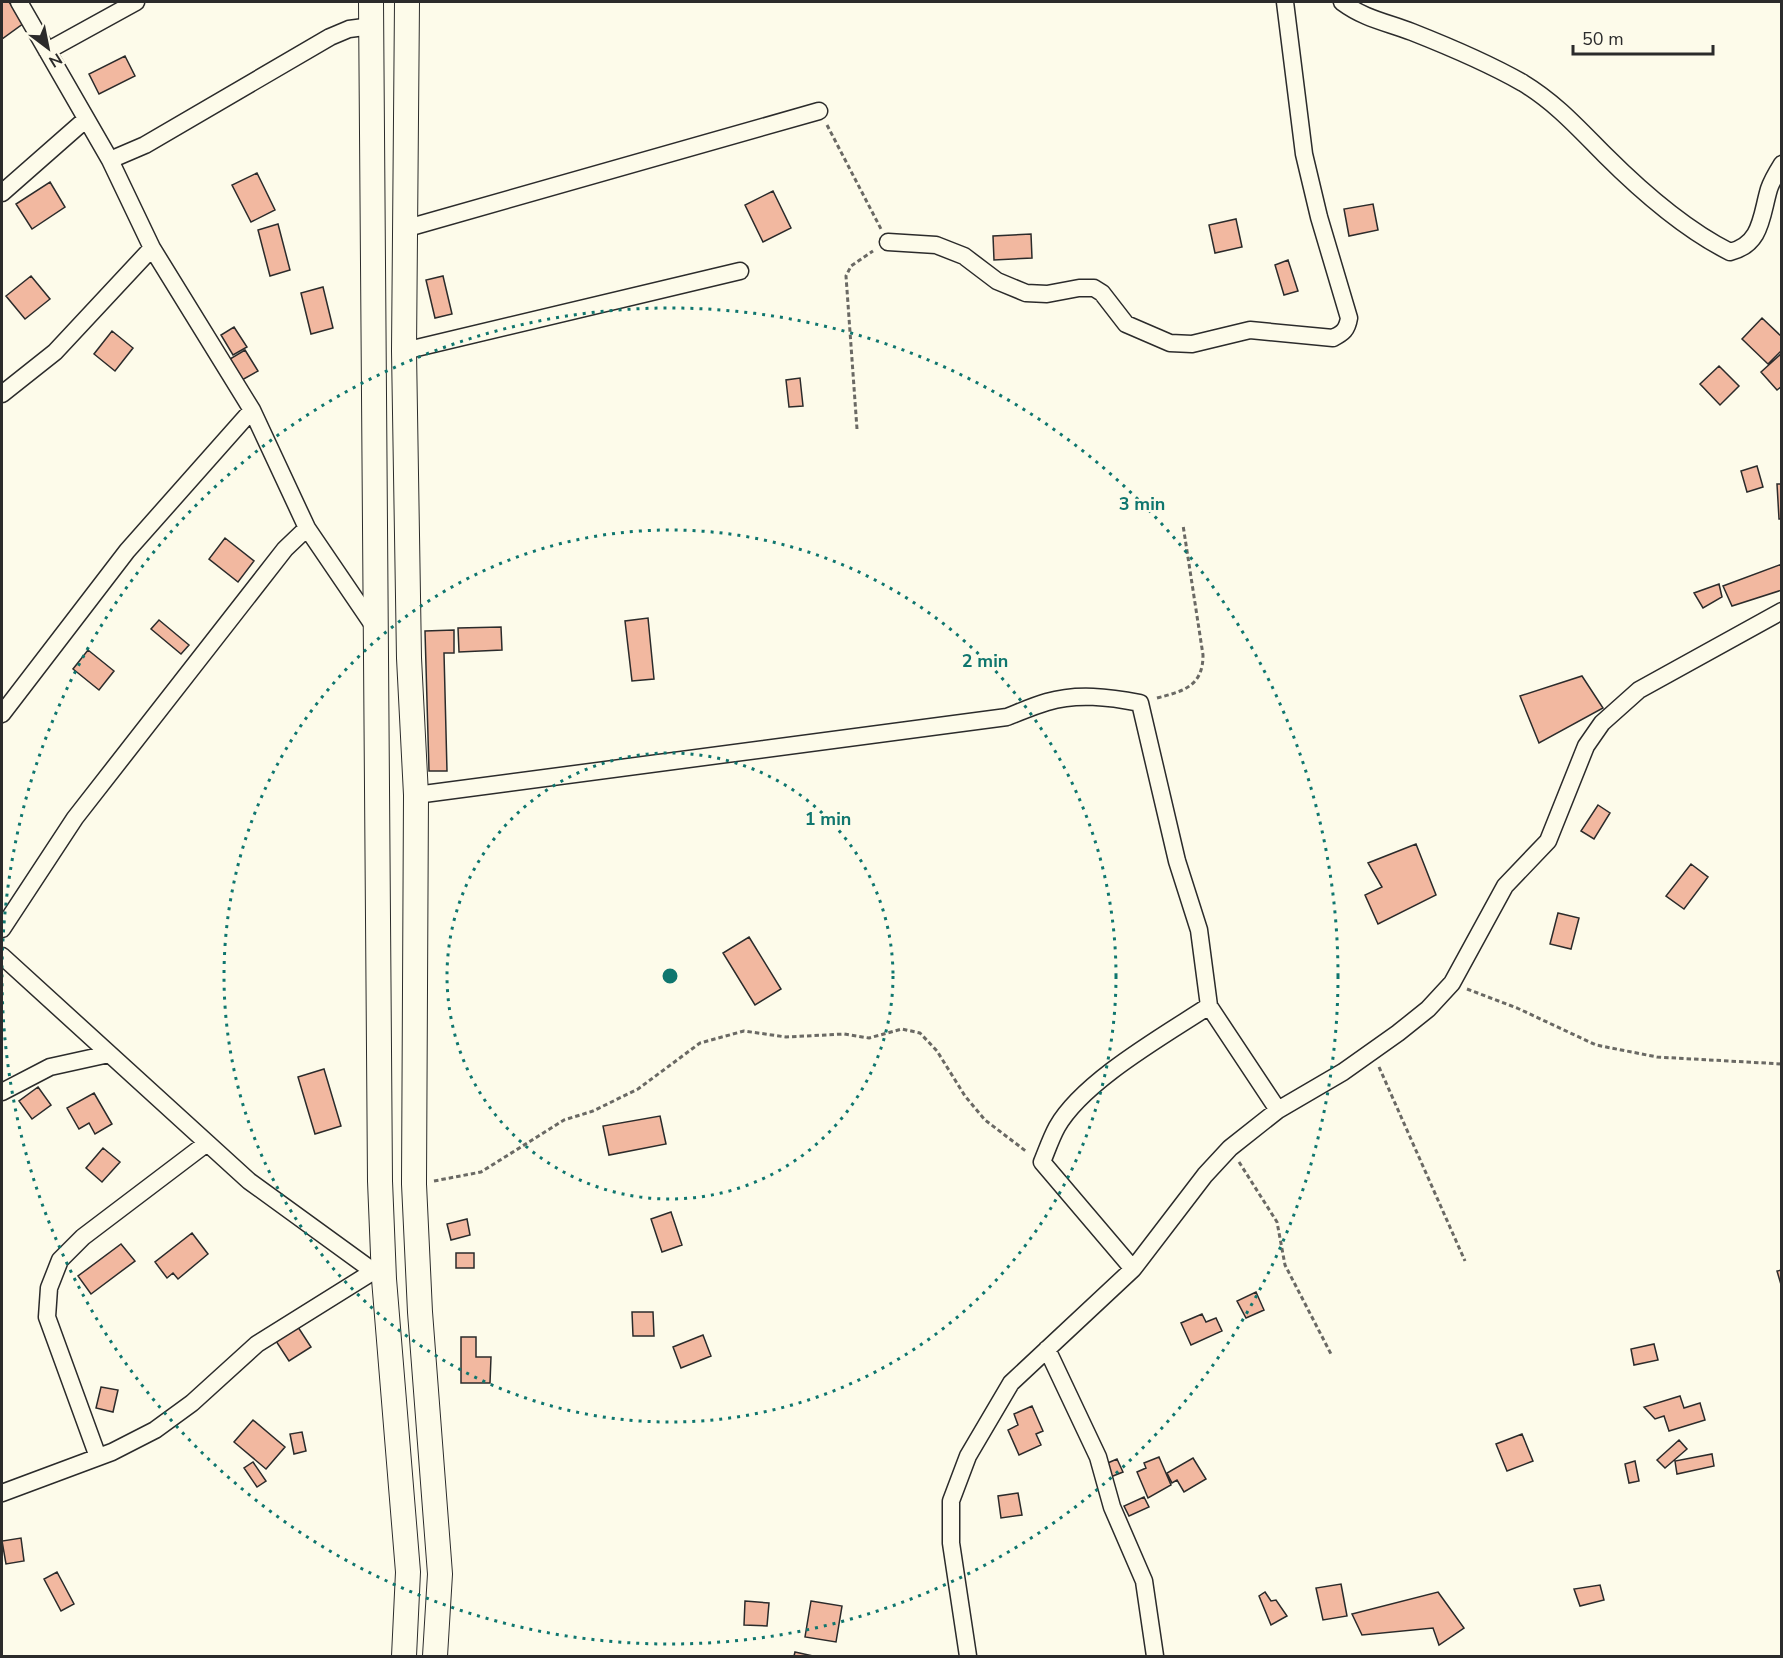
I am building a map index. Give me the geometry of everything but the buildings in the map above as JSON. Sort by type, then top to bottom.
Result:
[{"type":"street","points":[[19,2],[110,160],[152,248],[252,410],[307,528],[376,629]]},
{"type":"street","points":[[47,51],[136,2]]},
{"type":"street","points":[[372,2],[379,1275],[408,1572],[404,1656]]},
{"type":"street","points":[[407,2],[404,351],[408,658],[416,795],[414,1184],[420,1312],[440,1574],[435,1656]]},
{"type":"street","points":[[888,242],[936,244],[964,256],[997,282],[1026,293],[1047,294],[1079,288],[1094,288],[1102,293],[1126,324],[1170,343],[1192,344],[1250,330],[1332,338],[1341,334],[1348,328],[1349,318],[1319,217],[1304,154],[1285,2]]},
{"type":"street","points":[[1342,2],[1359,15],[1409,31],[1470,56],[1524,84],[1564,112],[1644,192],[1710,242],[1730,252],[1742,249],[1750,242],[1762,223],[1770,188],[1782,164]]},
{"type":"street","points":[[110,160],[145,145],[330,37],[348,29],[372,26]]},
{"type":"street","points":[[404,228],[819,111]]},
{"type":"street","points":[[2,193],[86,120]]},
{"type":"street","points":[[2,394],[55,352],[152,248]]},
{"type":"street","points":[[404,351],[740,271]]},
{"type":"street","points":[[2,714],[127,551],[252,410]]},
{"type":"street","points":[[2,929],[75,818],[285,549],[307,528]]},
{"type":"street","points":[[968,1656],[951,1543],[951,1501],[968,1456],[1011,1383],[1133,1269],[1205,1175],[1230,1148],[1278,1110],[1343,1072],[1370,1053],[1428,1009],[1452,983],[1505,886],[1548,841],[1586,746],[1602,723],[1639,690],[1782,611]]},
{"type":"street","points":[[416,795],[1007,717],[1047,702],[1075,696],[1113,698],[1140,703],[1177,861],[1199,930],[1209,1006],[1278,1110]]},
{"type":"street","points":[[2,956],[249,1181],[379,1275]]},
{"type":"street","points":[[1133,1269],[1042,1162],[1057,1126],[1079,1099],[1130,1059],[1209,1006]]},
{"type":"street","points":[[2,1092],[50,1067],[108,1054]]},
{"type":"street","points":[[98,1457],[47,1317],[50,1288],[60,1260],[83,1237],[207,1143]]},
{"type":"street","points":[[2,1493],[98,1457],[155,1430],[192,1403],[257,1344],[379,1275]]},
{"type":"street","points":[[1047,1349],[1098,1458],[1112,1507],[1144,1581],[1155,1656]]},
{"type":"path","points":[[819,111],[888,242],[851,266],[846,276],[857,429]]},
{"type":"path","points":[[1140,703],[1167,696],[1192,684],[1200,677],[1203,670],[1203,655],[1183,525]]},
{"type":"path","points":[[1452,983],[1517,1008],[1596,1046],[1657,1057],[1782,1064]]},
{"type":"path","points":[[414,1184],[481,1172],[564,1120],[593,1111],[638,1089],[700,1044],[744,1031],[786,1037],[844,1034],[868,1038],[902,1029],[920,1033],[937,1051],[965,1096],[986,1120],[1042,1162]]},
{"type":"path","points":[[1370,1053],[1415,1144],[1466,1261]]},
{"type":"path","points":[[1230,1148],[1277,1222],[1285,1264],[1331,1354]]}]
